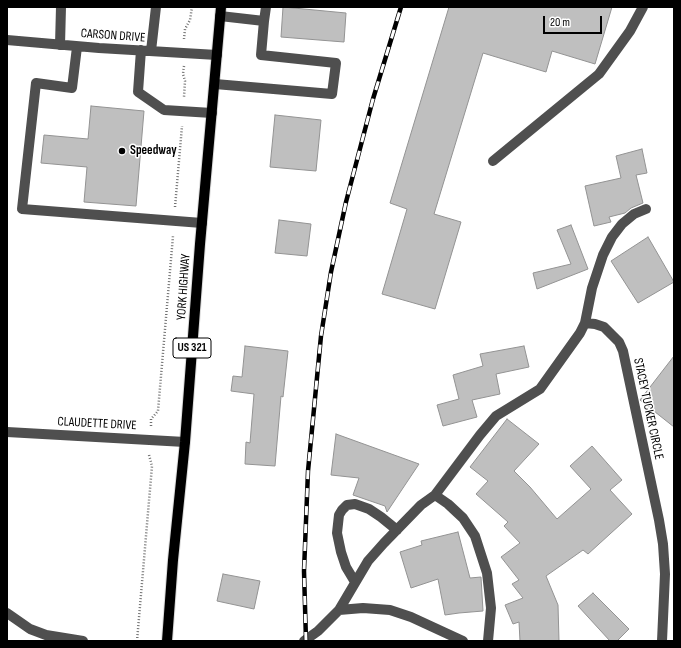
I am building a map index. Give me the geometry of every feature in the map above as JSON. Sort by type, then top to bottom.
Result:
[{"type":"main road","name":"US 321","points":[[217,55],[221,12]]},
{"type":"main road","name":"YORK HIGHWAY","points":[[167,641],[217,55]]},
{"type":"street","points":[[60,45],[61,7]]},
{"type":"street","points":[[151,51],[156,7]]},
{"type":"street","points":[[214,84],[332,94],[336,63],[260,55],[266,7]]},
{"type":"street","points":[[493,161],[598,74],[630,31],[643,7]]},
{"type":"street","points":[[221,12],[264,21]]},
{"type":"street","name":"CARSON DRIVE","points":[[7,40],[60,45],[217,55]]},
{"type":"street","points":[[77,46],[72,88],[36,83],[22,209],[202,223]]},
{"type":"street","points":[[141,50],[138,92],[164,110],[212,112]]},
{"type":"street","points":[[304,641],[318,631],[339,610],[368,561],[421,505],[435,495],[496,416],[540,389],[580,333],[585,323],[594,281],[603,255],[612,237],[622,224],[634,214],[646,209]]},
{"type":"street","name":"STACEY TUCKER CIRCLE","points":[[585,323],[604,327],[619,342],[623,351],[663,544],[665,574],[662,641]]},
{"type":"street","name":"CLAUDETTE DRIVE","points":[[7,432],[185,442]]},
{"type":"street","points":[[435,495],[448,504],[463,518],[474,536],[487,574],[491,608],[488,641]]},
{"type":"street","points":[[355,582],[346,567],[337,533],[339,515],[342,510],[347,505],[355,504],[369,509],[381,516],[397,530]]},
{"type":"street","points":[[339,610],[364,608],[390,610],[411,617],[462,641]]},
{"type":"street","points":[[7,613],[30,629],[46,635],[83,641]]},
{"type":"path","points":[[137,641],[152,466],[149,457],[151,419],[158,411],[186,81],[183,74],[185,29],[190,20],[192,7]]},
{"type":"building","points":[[283,7],[346,13],[344,42],[281,37]]},
{"type":"building","points":[[449,7],[612,7],[595,64],[552,51],[546,72],[483,53],[434,214],[461,222],[435,309],[382,294],[407,209],[390,203]]},
{"type":"building","points":[[91,106],[144,111],[136,206],[84,202],[87,167],[41,163],[44,135],[88,139]]},
{"type":"building","points":[[275,115],[321,120],[316,171],[270,167]]},
{"type":"building","points":[[642,149],[647,173],[636,175],[643,203],[631,208],[625,213],[609,217],[611,222],[594,226],[585,186],[621,178],[616,156]]},
{"type":"building","points":[[279,220],[311,224],[307,256],[275,253]]},
{"type":"building","points":[[571,225],[588,269],[537,289],[533,273],[571,264],[557,230]]},
{"type":"building","points":[[648,237],[674,282],[638,303],[611,261]]},
{"type":"building","points":[[245,346],[288,351],[283,397],[281,396],[275,466],[245,464],[246,442],[250,443],[254,394],[231,391],[233,376],[242,377]]},
{"type":"building","points":[[524,346],[529,367],[496,374],[500,394],[472,400],[477,417],[443,426],[437,405],[459,399],[453,375],[483,366],[480,354]]},
{"type":"building","points":[[674,356],[674,427],[640,400]]},
{"type":"building","points":[[507,419],[539,444],[514,471],[530,487],[557,519],[591,489],[570,466],[592,446],[622,480],[610,490],[632,514],[588,554],[583,550],[546,576],[558,605],[559,641],[520,641],[519,622],[513,624],[505,605],[523,598],[512,584],[519,580],[501,557],[520,543],[504,526],[508,522],[476,494],[488,481],[470,467]]},
{"type":"building","points":[[336,434],[419,464],[387,512],[385,506],[353,495],[359,478],[331,475]]},
{"type":"building","points":[[458,532],[470,578],[481,577],[483,611],[445,615],[438,579],[411,588],[400,552],[422,545],[421,541]]},
{"type":"building","points":[[223,574],[260,581],[254,609],[217,601]]},
{"type":"building","points":[[593,593],[629,629],[617,641],[610,641],[578,606]]},
{"type":"railway","points":[[306,641],[304,571],[308,471],[321,336],[331,272],[346,202],[373,99],[401,7]]},
{"type":"place","name":"Speedway","points":[[122,151]]}]
